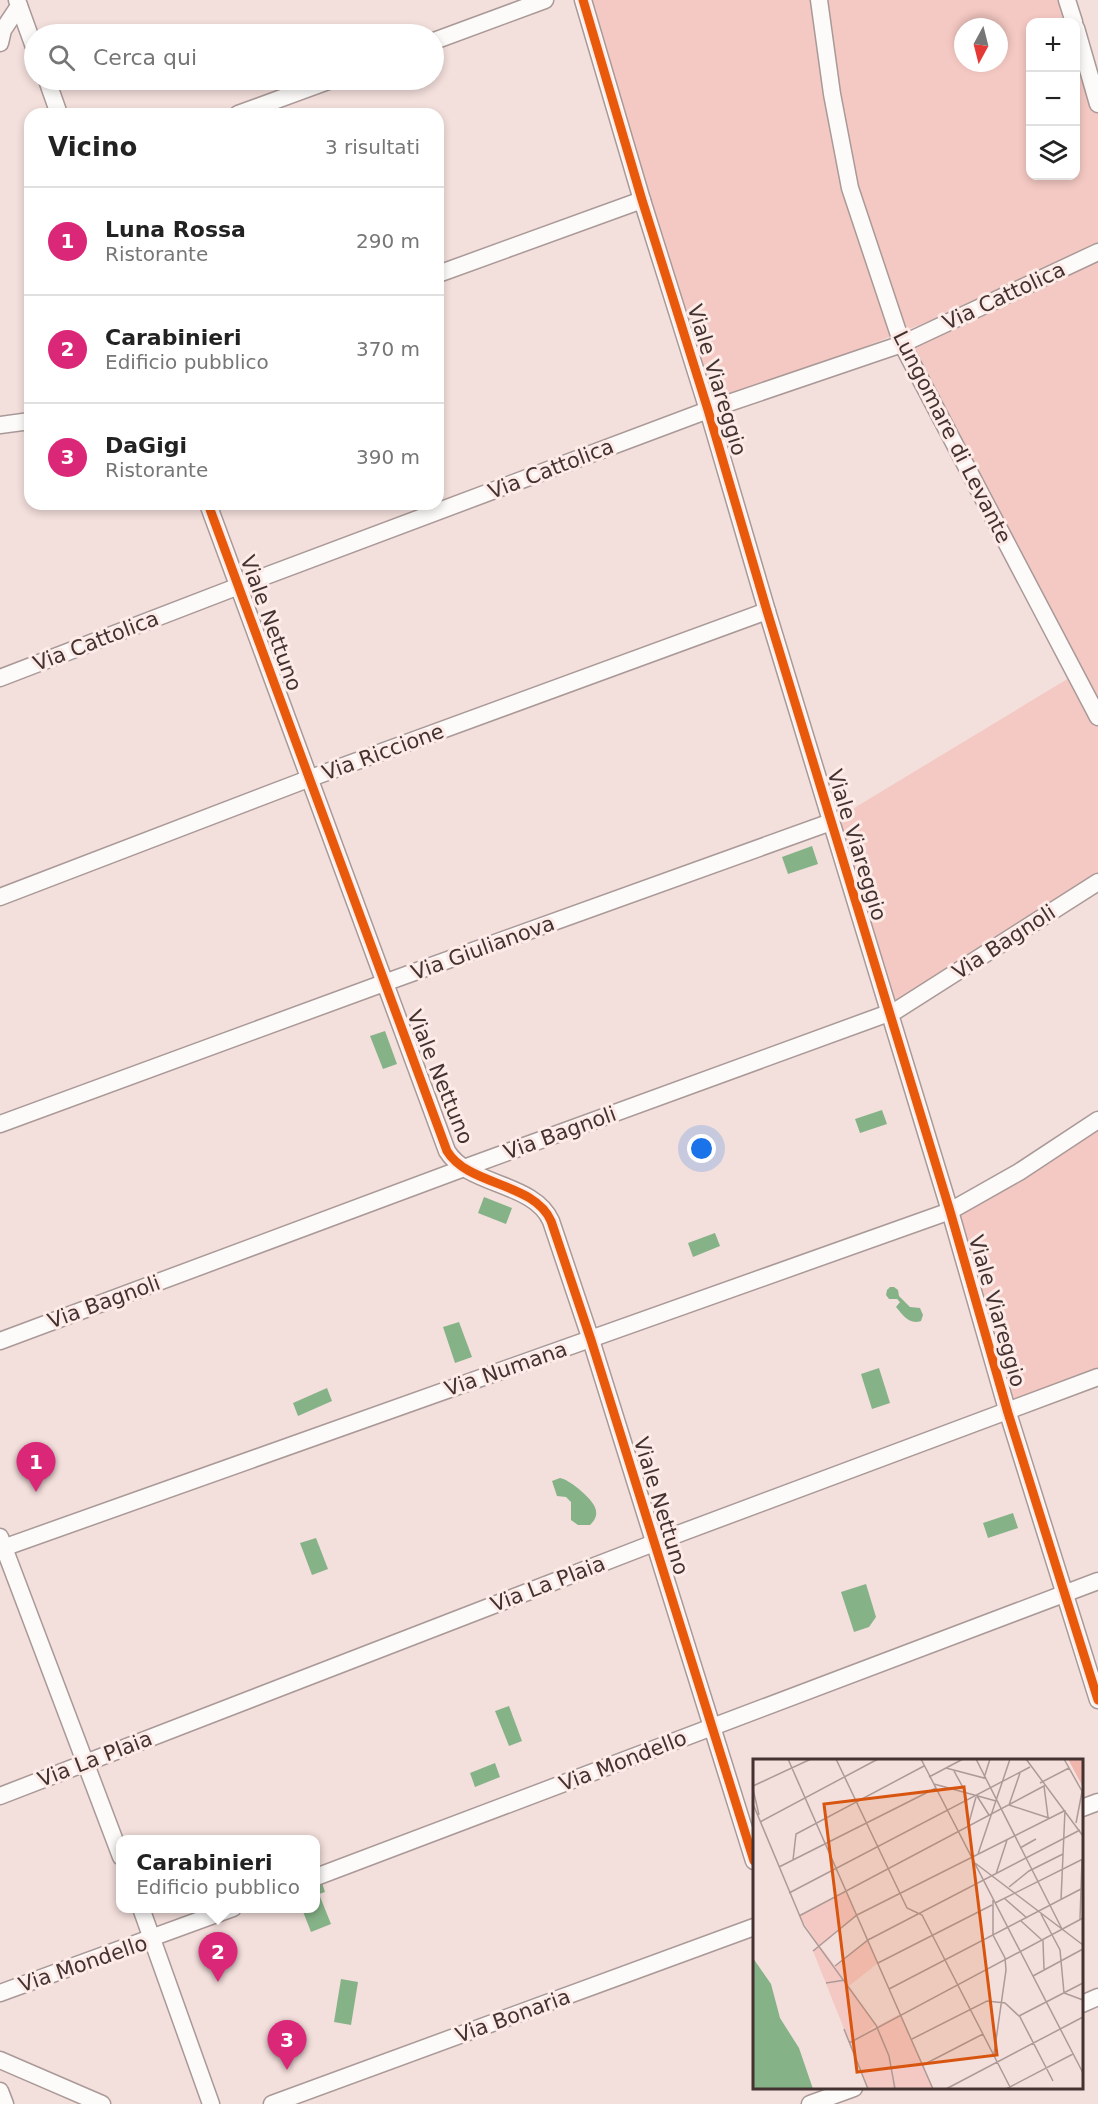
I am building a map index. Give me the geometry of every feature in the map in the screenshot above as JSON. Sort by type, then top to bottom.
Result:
[{"type":"street","points":[[444,38],[545,0]]},
{"type":"street","name":"Viale Viareggio","points":[[583,0],[950,1211],[1008,1413],[1098,1700]]},
{"type":"street","name":"Lungomare di Levante","points":[[819,0],[831,94],[850,188],[902,344],[1098,717]]},
{"type":"street","points":[[1067,0],[1073,18]]},
{"type":"street","points":[[0,42],[3,30],[18,3]]},
{"type":"street","points":[[18,3],[26,24]]},
{"type":"street","points":[[1080,41],[1098,104]]},
{"type":"street","points":[[51,90],[57,108]]},
{"type":"street","points":[[254,108],[304,90]]},
{"type":"street","points":[[444,272],[642,200]]},
{"type":"street","name":"Via Cattolica","points":[[444,509],[708,410],[902,344],[1098,252]]},
{"type":"street","points":[[0,425],[24,422]]},
{"type":"street","name":"Viale Nettuno","points":[[210,510],[447,1151],[464,1168],[528,1198],[548,1214],[591,1340],[753,1858]]},
{"type":"street","name":"Via Cattolica","points":[[0,678],[442,510]]},
{"type":"street","name":"Via Riccione","points":[[0,897],[308,779],[767,611]]},
{"type":"street","name":"Via Giulianova","points":[[0,1124],[831,822]]},
{"type":"street","name":"Via Bagnoli","points":[[0,1341],[889,1013],[904,1006],[1098,882]]},
{"type":"street","name":"Via Numana","points":[[1,1544],[591,1340],[950,1211],[1018,1172],[1098,1120]]},
{"type":"street","name":"Via La Plaia","points":[[1,1798],[84,1762],[654,1543],[1008,1413],[1098,1377]]},
{"type":"street","points":[[1,1544],[116,1846]]},
{"type":"street","name":"Via Mondello","points":[[320,1875],[1098,1581]]},
{"type":"street","points":[[1083,1808],[1098,1802]]},
{"type":"street","points":[[143,1913],[211,2104]]},
{"type":"street","name":"Via Mondello","points":[[0,1993],[220,1913]]},
{"type":"street","name":"Via Bonaria","points":[[272,2104],[753,1928]]},
{"type":"street","points":[[1083,2004],[1098,1997]]},
{"type":"street","points":[[0,2060],[102,2104]]},
{"type":"street","points":[[810,2104],[851,2089]]},
{"type":"street","points":[[0,2091],[5,2104]]},
{"type":"shaded area","points":[[583,0],[1066,0],[1071,18],[1026,18],[1026,180],[1080,180],[1080,49],[1098,114],[1098,253],[708,410]]},
{"type":"shaded area","points":[[1098,255],[1098,882],[889,1013],[831,822],[1074,675],[902,344]]},
{"type":"shaded area","points":[[812,846],[818,864],[788,874],[782,857]]},
{"type":"shaded area","points":[[385,1031],[397,1064],[383,1069],[370,1036]]},
{"type":"shaded area","points":[[882,1110],[887,1124],[860,1133],[855,1119]]},
{"type":"shaded area","points":[[1098,1117],[1098,1377],[1008,1413],[950,1211]]},
{"type":"shaded area","points":[[484,1197],[512,1208],[506,1224],[478,1213]]},
{"type":"shaded area","points":[[715,1233],[720,1246],[693,1257],[688,1243]]},
{"type":"shaded area","points":[[890,1287],[898,1290],[899,1296],[910,1307],[920,1308],[923,1315],[921,1321],[913,1322],[901,1313],[896,1307],[900,1302],[897,1299],[889,1299],[886,1295]]},
{"type":"shaded area","points":[[459,1322],[472,1357],[455,1363],[443,1327]]},
{"type":"shaded area","points":[[879,1368],[890,1403],[872,1409],[861,1374]]},
{"type":"shaded area","points":[[327,1388],[332,1401],[298,1416],[293,1403]]},
{"type":"shaded area","points":[[560,1478],[575,1486],[592,1502],[596,1513],[590,1525],[578,1525],[571,1520],[571,1502],[566,1497],[557,1496],[552,1481]]},
{"type":"shaded area","points":[[1013,1513],[1018,1528],[988,1538],[983,1523]]},
{"type":"shaded area","points":[[316,1538],[328,1569],[312,1575],[300,1543]]},
{"type":"shaded area","points":[[866,1584],[876,1617],[869,1627],[854,1632],[841,1592]]},
{"type":"shaded area","points":[[509,1706],[522,1741],[509,1746],[495,1711]]},
{"type":"shaded area","points":[[495,1763],[500,1777],[475,1787],[470,1773]]},
{"type":"shaded area","points":[[322,1883],[325,1892],[320,1894]]},
{"type":"shaded area","points":[[320,1896],[331,1924],[311,1932],[304,1913],[320,1913]]},
{"type":"shaded area","points":[[341,1979],[358,1982],[351,2025],[334,2022]]},
{"type":"cycle path","points":[[583,0],[950,1211],[1008,1413],[1098,1700]]},
{"type":"cycle path","points":[[210,510],[447,1151],[470,1171],[531,1199],[543,1208],[551,1221],[591,1340],[753,1858]]},
{"type":"place","name":"Luna Rossa","points":[[36,1492]]},
{"type":"place","name":"Carabinieri","points":[[218,1982]]},
{"type":"place","name":"DaGigi","points":[[287,2070]]}]
